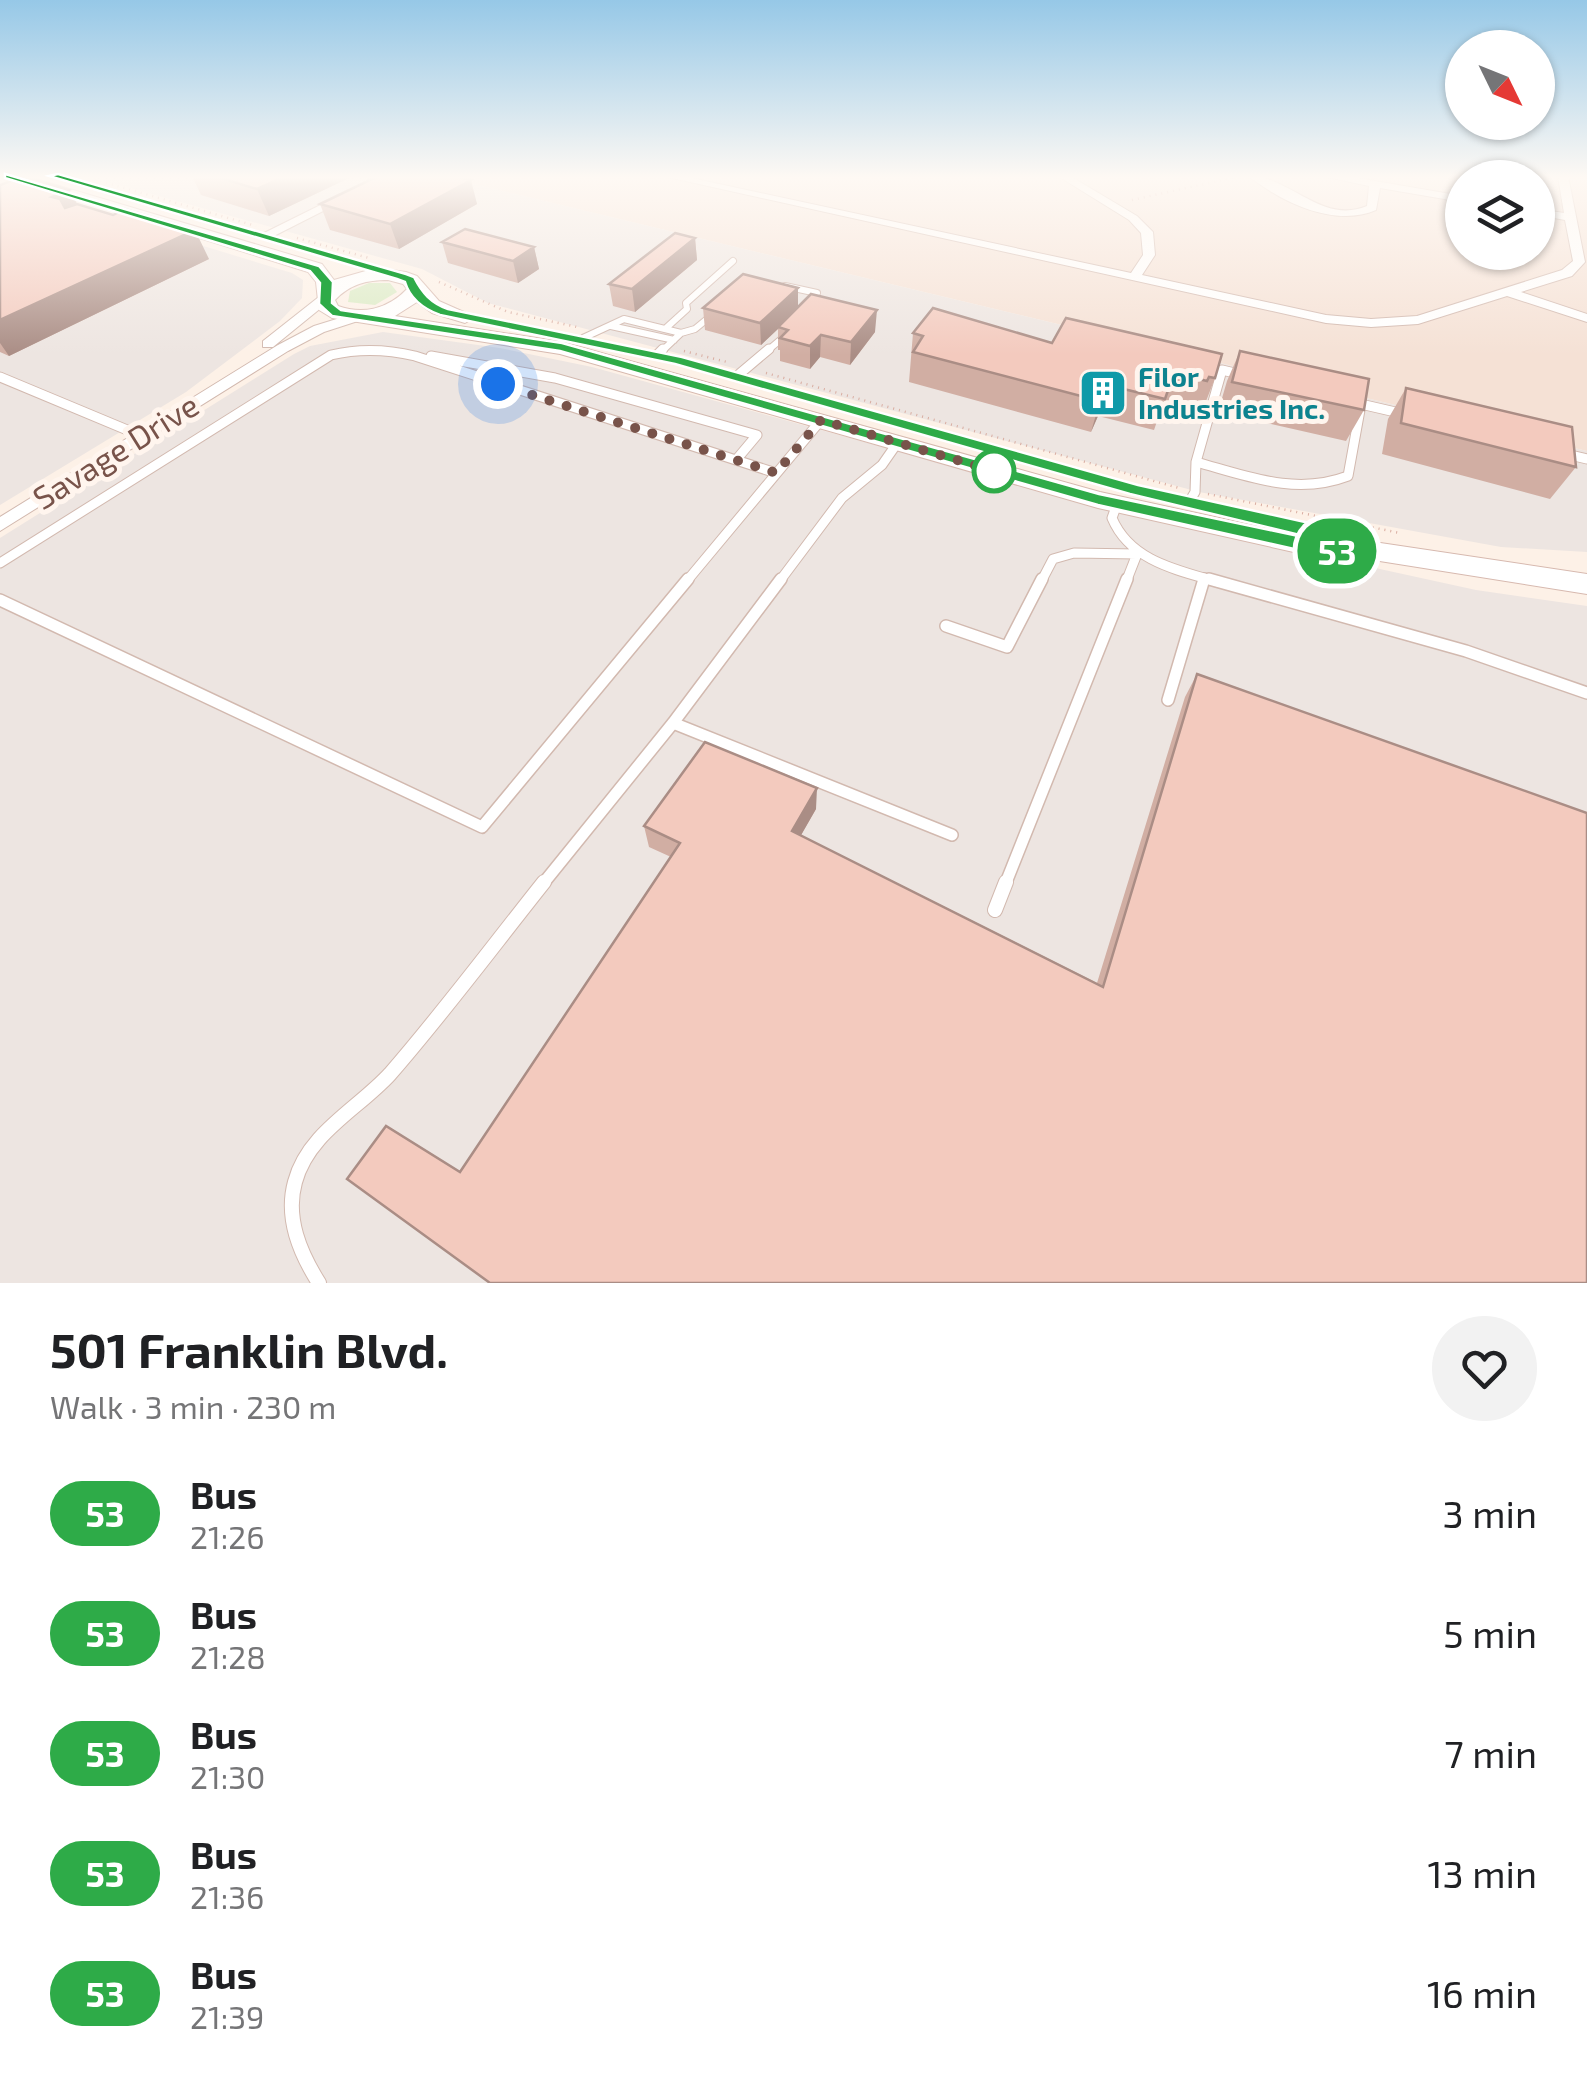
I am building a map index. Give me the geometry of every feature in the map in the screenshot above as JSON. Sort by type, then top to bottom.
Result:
[{"type":"main road","points":[[200,236],[315,268],[326,282],[329,310],[562,348],[1116,504],[1334,552],[1367,550],[1587,584]]},
{"type":"main road","points":[[275,236],[383,267],[425,286],[433,308],[444,312],[666,347],[742,372],[1332,534],[1367,550]]},
{"type":"main road","points":[[325,298],[350,280],[383,267]]},
{"type":"main road","points":[[358,317],[401,306],[425,286]]},
{"type":"street","points":[[944,236],[1326,319],[1371,323],[1418,320],[1566,274],[1579,262],[1574,236]]},
{"type":"street","points":[[1134,277],[1149,255],[1147,236]]},
{"type":"street","points":[[1508,292],[1587,318]]},
{"type":"street","name":"Savage Drive","points":[[232,378],[241,364],[325,298]]},
{"type":"street","name":"Savage Drive","points":[[0,525],[302,336],[358,317]]},
{"type":"street","points":[[265,360],[327,337],[387,321]]},
{"type":"lane","points":[[665,329],[687,309],[686,303],[733,261]]},
{"type":"lane","points":[[770,282],[817,294],[807,312]]},
{"type":"lane","points":[[609,325],[666,347],[721,307]]},
{"type":"lane","points":[[589,335],[624,319],[682,333]]},
{"type":"lane","points":[[742,372],[776,346],[797,323]]},
{"type":"lane","points":[[0,563],[331,355],[369,348],[480,361],[553,376],[757,435],[736,460]]},
{"type":"lane","points":[[416,355],[464,374],[776,473]]},
{"type":"lane","points":[[1192,497],[1196,462],[1222,370],[1257,378]]},
{"type":"lane","points":[[0,377],[144,436]]},
{"type":"lane","points":[[1344,400],[1418,418]]},
{"type":"lane","points":[[1196,462],[1285,484],[1330,486],[1348,476],[1361,404]]},
{"type":"lane","points":[[0,600],[482,827],[821,420]]},
{"type":"lane","points":[[319,1283],[301,1258],[290,1210],[295,1177],[313,1146],[382,1082],[674,723],[842,498],[882,464],[898,442]]},
{"type":"lane","points":[[1549,450],[1587,459]]},
{"type":"lane","points":[[1116,504],[1112,518],[1116,530],[1137,554]]},
{"type":"lane","points":[[946,626],[1008,647],[1053,559],[1074,552],[1137,554],[1204,579],[1466,651],[1587,693]]},
{"type":"lane","points":[[995,910],[1137,554]]},
{"type":"lane","points":[[1168,700],[1204,579]]},
{"type":"lane","points":[[674,723],[952,836]]},
{"type":"path","points":[[289,236],[383,267]]},
{"type":"path","points":[[425,286],[589,335]]},
{"type":"path","points":[[666,347],[742,372],[1192,497],[1402,533]]},
{"type":"shaded area","points":[[0,236],[170,236],[292,273],[303,280],[302,298],[280,321],[186,392],[0,505]]},
{"type":"shaded area","points":[[303,236],[690,236],[1587,451],[1587,552],[1501,547],[1199,492],[488,303],[422,269]]},
{"type":"shaded area","points":[[690,236],[1445,236],[1445,270],[1555,270],[1555,236],[1587,236],[1587,451]]},
{"type":"shaded area","points":[[383,332],[500,348],[592,367],[1123,513],[1476,590],[1587,606],[1587,1283],[0,1283],[0,538],[294,354],[310,346]]},
{"type":"green space","points":[[369,283],[390,283],[397,292],[375,305],[348,302],[350,291]]},
{"type":"building","points":[[0,236],[182,236],[0,320]]},
{"type":"building","points":[[453,236],[491,236],[534,247],[513,261],[442,242]]},
{"type":"building","points":[[671,236],[695,238],[632,289],[609,284]]},
{"type":"building","points":[[743,274],[798,288],[760,323],[703,308]]},
{"type":"building","points":[[811,294],[877,310],[851,342],[821,335],[810,346],[780,338],[788,330],[778,327]]},
{"type":"building","points":[[933,308],[1052,343],[1066,318],[1222,354],[1215,378],[1209,377],[1207,381],[1174,373],[1165,399],[1107,385],[1100,401],[913,352],[923,336],[913,333]]},
{"type":"building","points":[[1240,351],[1369,379],[1364,410],[1232,382]]},
{"type":"building","points":[[1406,388],[1572,427],[1576,467],[1401,423]]},
{"type":"building","points":[[1197,674],[1587,813],[1587,1283],[490,1283],[347,1179],[386,1126],[460,1172],[680,843],[644,826],[705,742],[817,788],[792,831],[1103,987]]},
{"type":"bus line","name":"53","points":[[211,236],[315,268],[326,282],[326,304],[337,314],[562,348],[648,369],[1098,500],[1334,552],[1367,550],[1332,534],[1136,490],[678,360],[444,312],[414,292],[410,280],[402,276],[258,236]]},
{"type":"place","name":"Filor Industries Inc.","points":[[1103,393]]},
{"type":"route","points":[[498,384],[776,473],[821,420],[994,471]]}]
